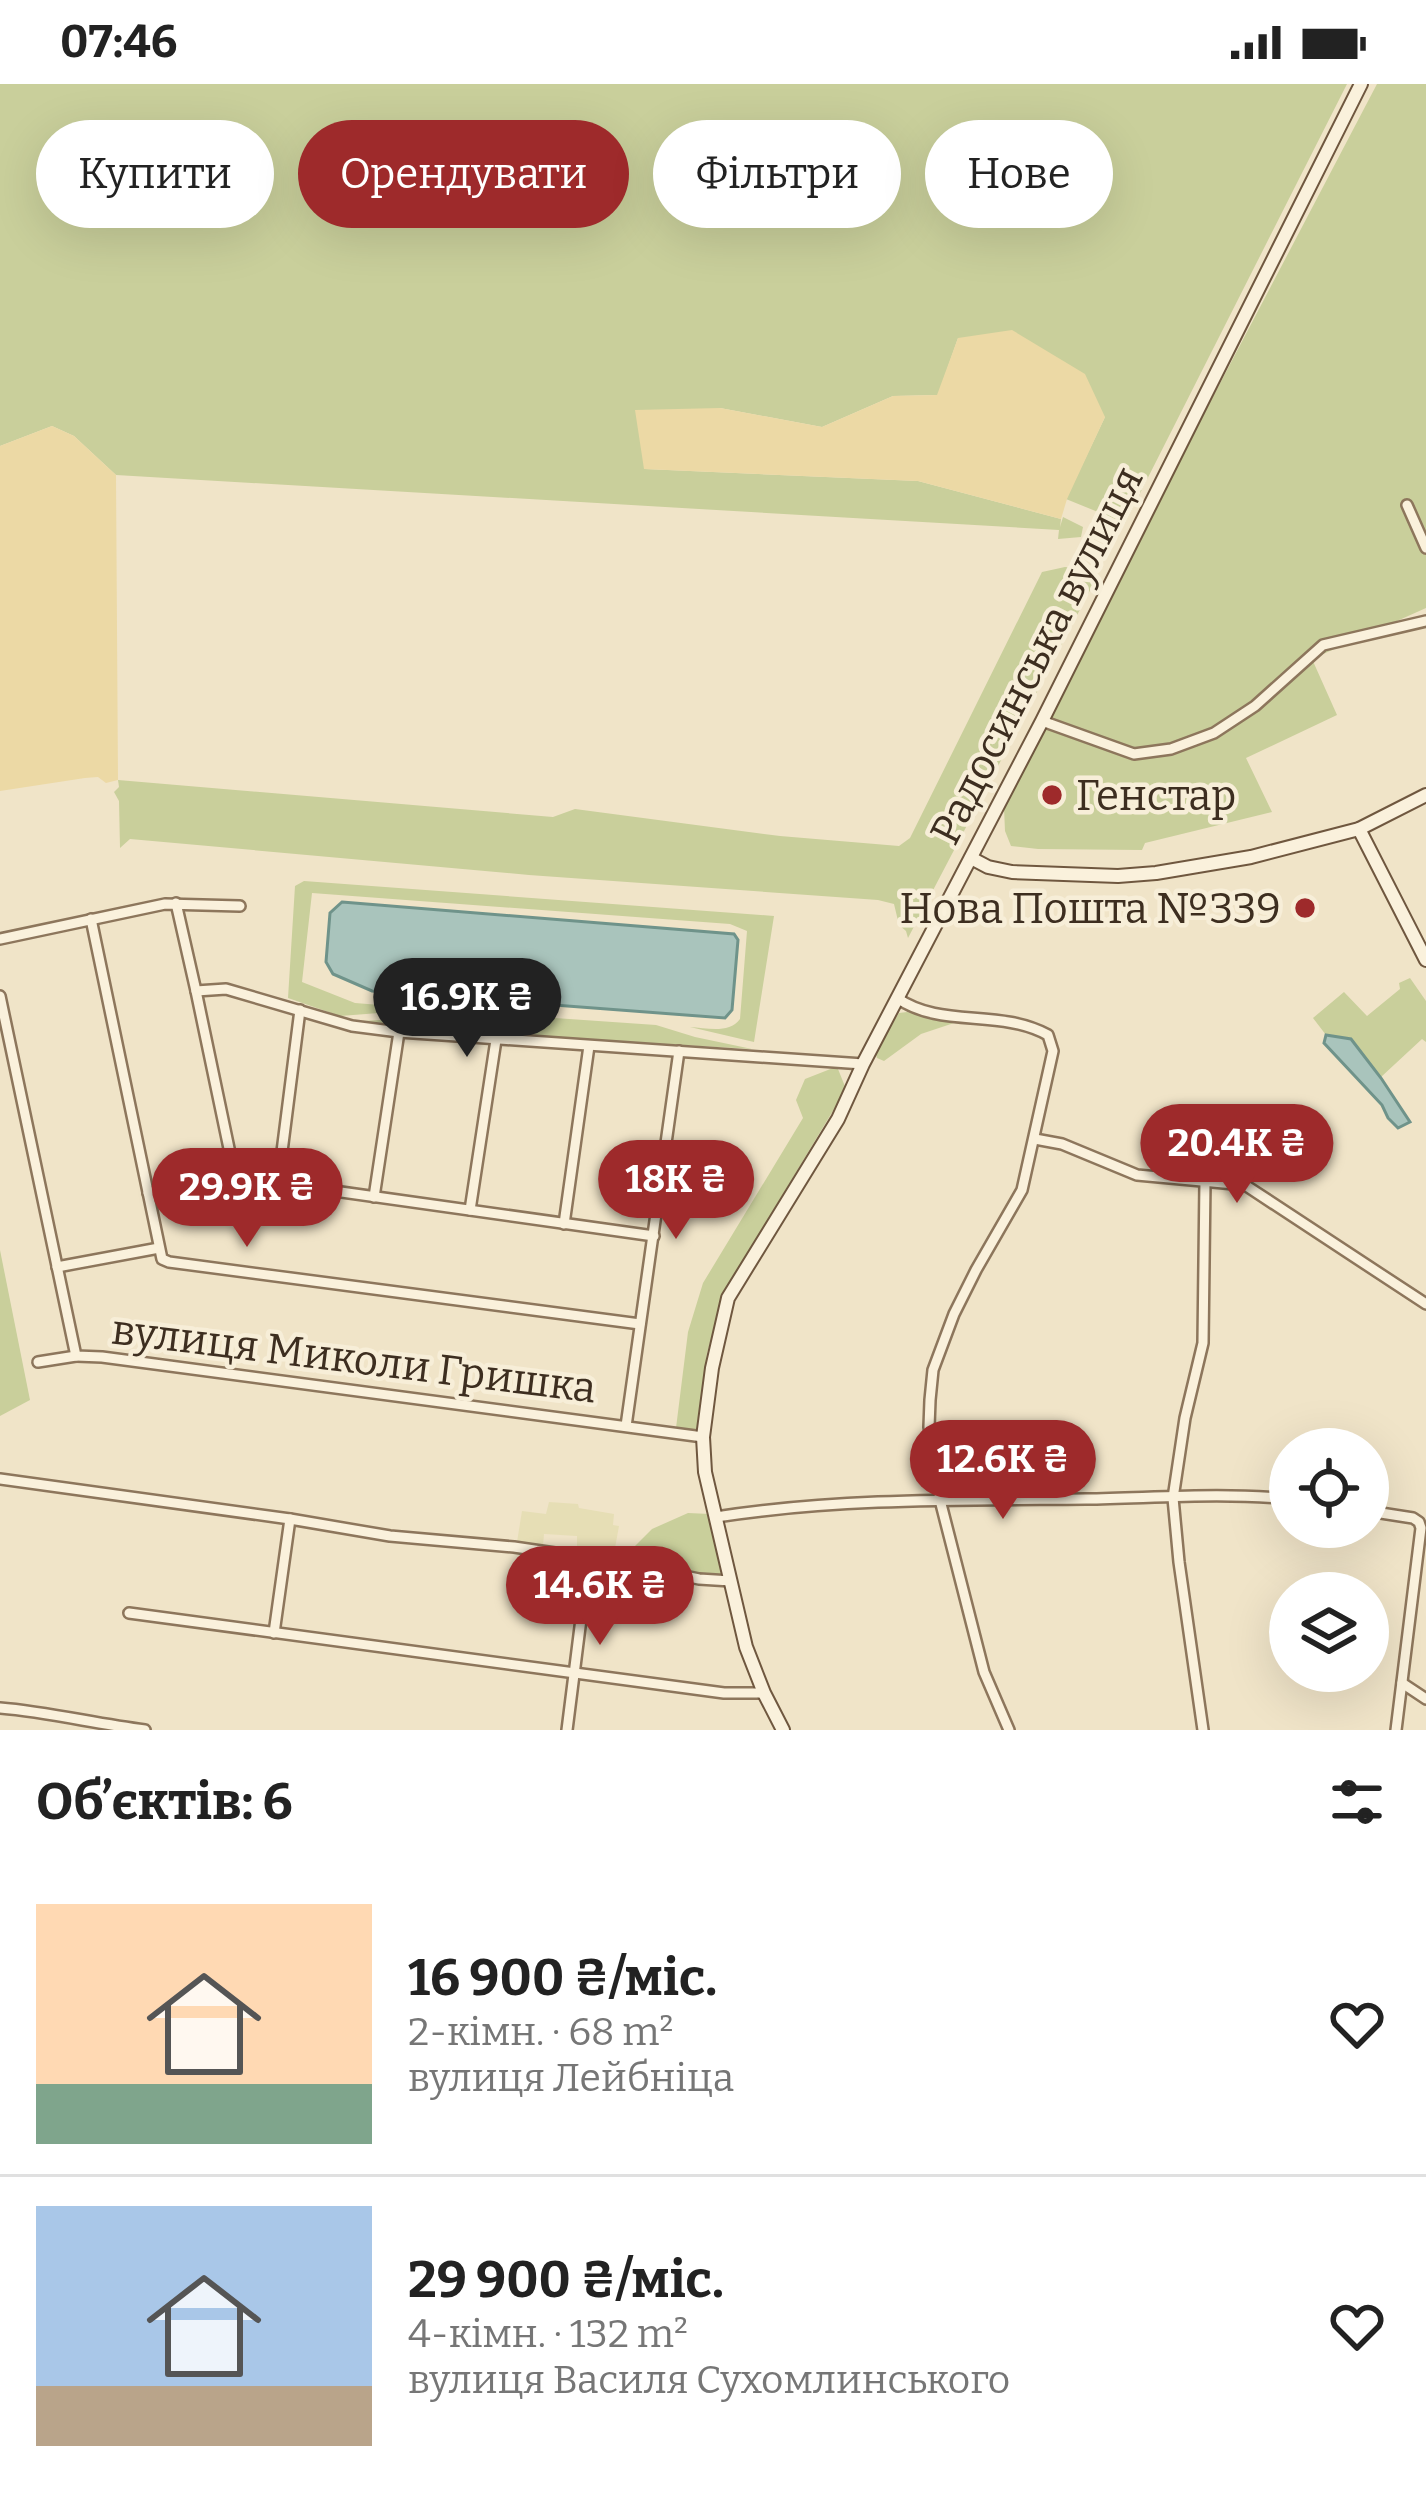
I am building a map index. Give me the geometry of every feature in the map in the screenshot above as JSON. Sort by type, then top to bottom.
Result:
[{"type":"main road","name":"Радосинська вулиця","points":[[784,1730],[746,1647],[705,1472],[703,1437],[712,1368],[728,1298],[838,1119],[1361,84]]},
{"type":"main road","points":[[971,858],[1012,872],[1156,873],[1251,857],[1359,829],[1426,795]]},
{"type":"main road","points":[[1359,829],[1426,961]]},
{"type":"street","points":[[1407,505],[1426,548]]},
{"type":"street","points":[[1042,721],[1134,754],[1171,749],[1214,733],[1255,706],[1323,646],[1426,622]]},
{"type":"street","points":[[176,903],[235,1177]]},
{"type":"street","points":[[0,939],[176,903],[240,906]]},
{"type":"street","points":[[91,920],[162,1258],[640,1324]]},
{"type":"street","points":[[196,991],[226,989],[352,1026],[399,1032],[863,1064]]},
{"type":"street","name":"вулиця Миколи Гришка","points":[[0,996],[76,1356],[703,1437]]},
{"type":"street","points":[[897,998],[917,1012],[1013,1022],[1036,1029],[1048,1035],[1053,1052],[1022,1190],[976,1270],[933,1370],[929,1427],[940,1500],[984,1672],[1009,1730]]},
{"type":"street","points":[[278,1183],[300,1010]]},
{"type":"street","points":[[374,1197],[399,1032]]},
{"type":"street","points":[[470,1210],[496,1040]]},
{"type":"street","points":[[564,1224],[589,1046]]},
{"type":"street","points":[[626,1426],[680,1051]]},
{"type":"street","points":[[1035,1139],[1062,1144],[1137,1174],[1251,1188],[1426,1304]]},
{"type":"street","points":[[148,1193],[235,1177],[654,1236]]},
{"type":"street","points":[[1203,1730],[1173,1498],[1185,1418],[1204,1343],[1205,1181]]},
{"type":"street","points":[[57,1267],[160,1248]]},
{"type":"street","points":[[38,1362],[76,1356]]},
{"type":"street","points":[[0,1479],[390,1536],[514,1547],[731,1581]]},
{"type":"street","points":[[716,1517],[940,1500],[1269,1497]]},
{"type":"street","points":[[1389,1514],[1413,1518],[1421,1528],[1396,1730]]},
{"type":"street","points":[[274,1633],[290,1519]]},
{"type":"street","points":[[567,1730],[581,1619],[596,1559]]},
{"type":"street","points":[[129,1613],[724,1693],[764,1693]]},
{"type":"street","points":[[1402,1683],[1426,1699]]},
{"type":"street","points":[[0,1708],[145,1730]]},
{"type":"shaded area","points":[[549,1502],[614,1514],[613,1525],[619,1526],[615,1548],[577,1550],[577,1536],[544,1534],[543,1546],[517,1542],[522,1511],[546,1514]]},
{"type":"green space","points":[[0,84],[1347,84],[1125,523],[1066,499],[1105,417],[958,338],[938,395],[893,396],[822,427],[720,408],[645,469],[918,481],[1061,519],[1060,527],[1063,517],[1083,527],[1081,537],[1058,539],[1059,530],[116,475],[74,436],[52,426],[0,446]]},
{"type":"green space","points":[[1377,84],[1426,84],[1426,608],[1312,659],[1337,715],[1246,758],[1272,812],[1145,843],[1142,850],[1011,846],[1004,808]]},
{"type":"green space","points":[[1085,569],[1097,577],[908,938],[894,904],[878,900],[130,839],[120,848],[119,801],[114,792],[118,780],[553,817],[575,809],[899,846],[910,838],[1042,572]]},
{"type":"green space","points":[[304,881],[774,916],[754,1042],[690,1027],[724,1028],[740,1019],[747,931],[730,924],[312,893],[302,982],[355,1003],[431,1009],[340,1016],[288,998],[295,886]]},
{"type":"green space","points":[[1410,978],[1426,1001],[1426,1042],[1422,1039],[1381,1077],[1351,1040],[1326,1035],[1313,1018],[1344,992],[1367,1016]]},
{"type":"green space","points":[[468,1012],[656,1025],[752,1049],[360,1021]]},
{"type":"green space","points":[[899,1013],[957,1022],[921,1034],[884,1061],[877,1058],[875,1052]]},
{"type":"green space","points":[[838,1069],[846,1089],[726,1289],[707,1353],[696,1432],[676,1428],[688,1332],[703,1283],[803,1118],[796,1100],[805,1079]]},
{"type":"green space","points":[[0,1250],[30,1400],[0,1416]]},
{"type":"green space","points":[[688,1513],[710,1514],[723,1570],[719,1578],[621,1560],[652,1529]]},
{"type":"sand","points":[[1012,330],[1085,374],[1105,417],[1061,519],[918,481],[644,469],[635,410],[720,408],[822,427],[893,396],[937,395],[958,338]]},
{"type":"sand","points":[[52,426],[74,436],[116,475],[118,780],[106,783],[98,777],[85,778],[0,791],[0,446]]},
{"type":"water","points":[[342,902],[734,934],[738,940],[732,1010],[725,1018],[372,991],[333,974],[326,962],[330,913]]},
{"type":"water","points":[[1326,1035],[1351,1039],[1410,1122],[1398,1128],[1388,1118],[1382,1105],[1324,1043]]},
{"type":"place","name":"Генстар","points":[[1052,795]]},
{"type":"place","name":"Нова Пошта №339","points":[[1305,908]]}]
